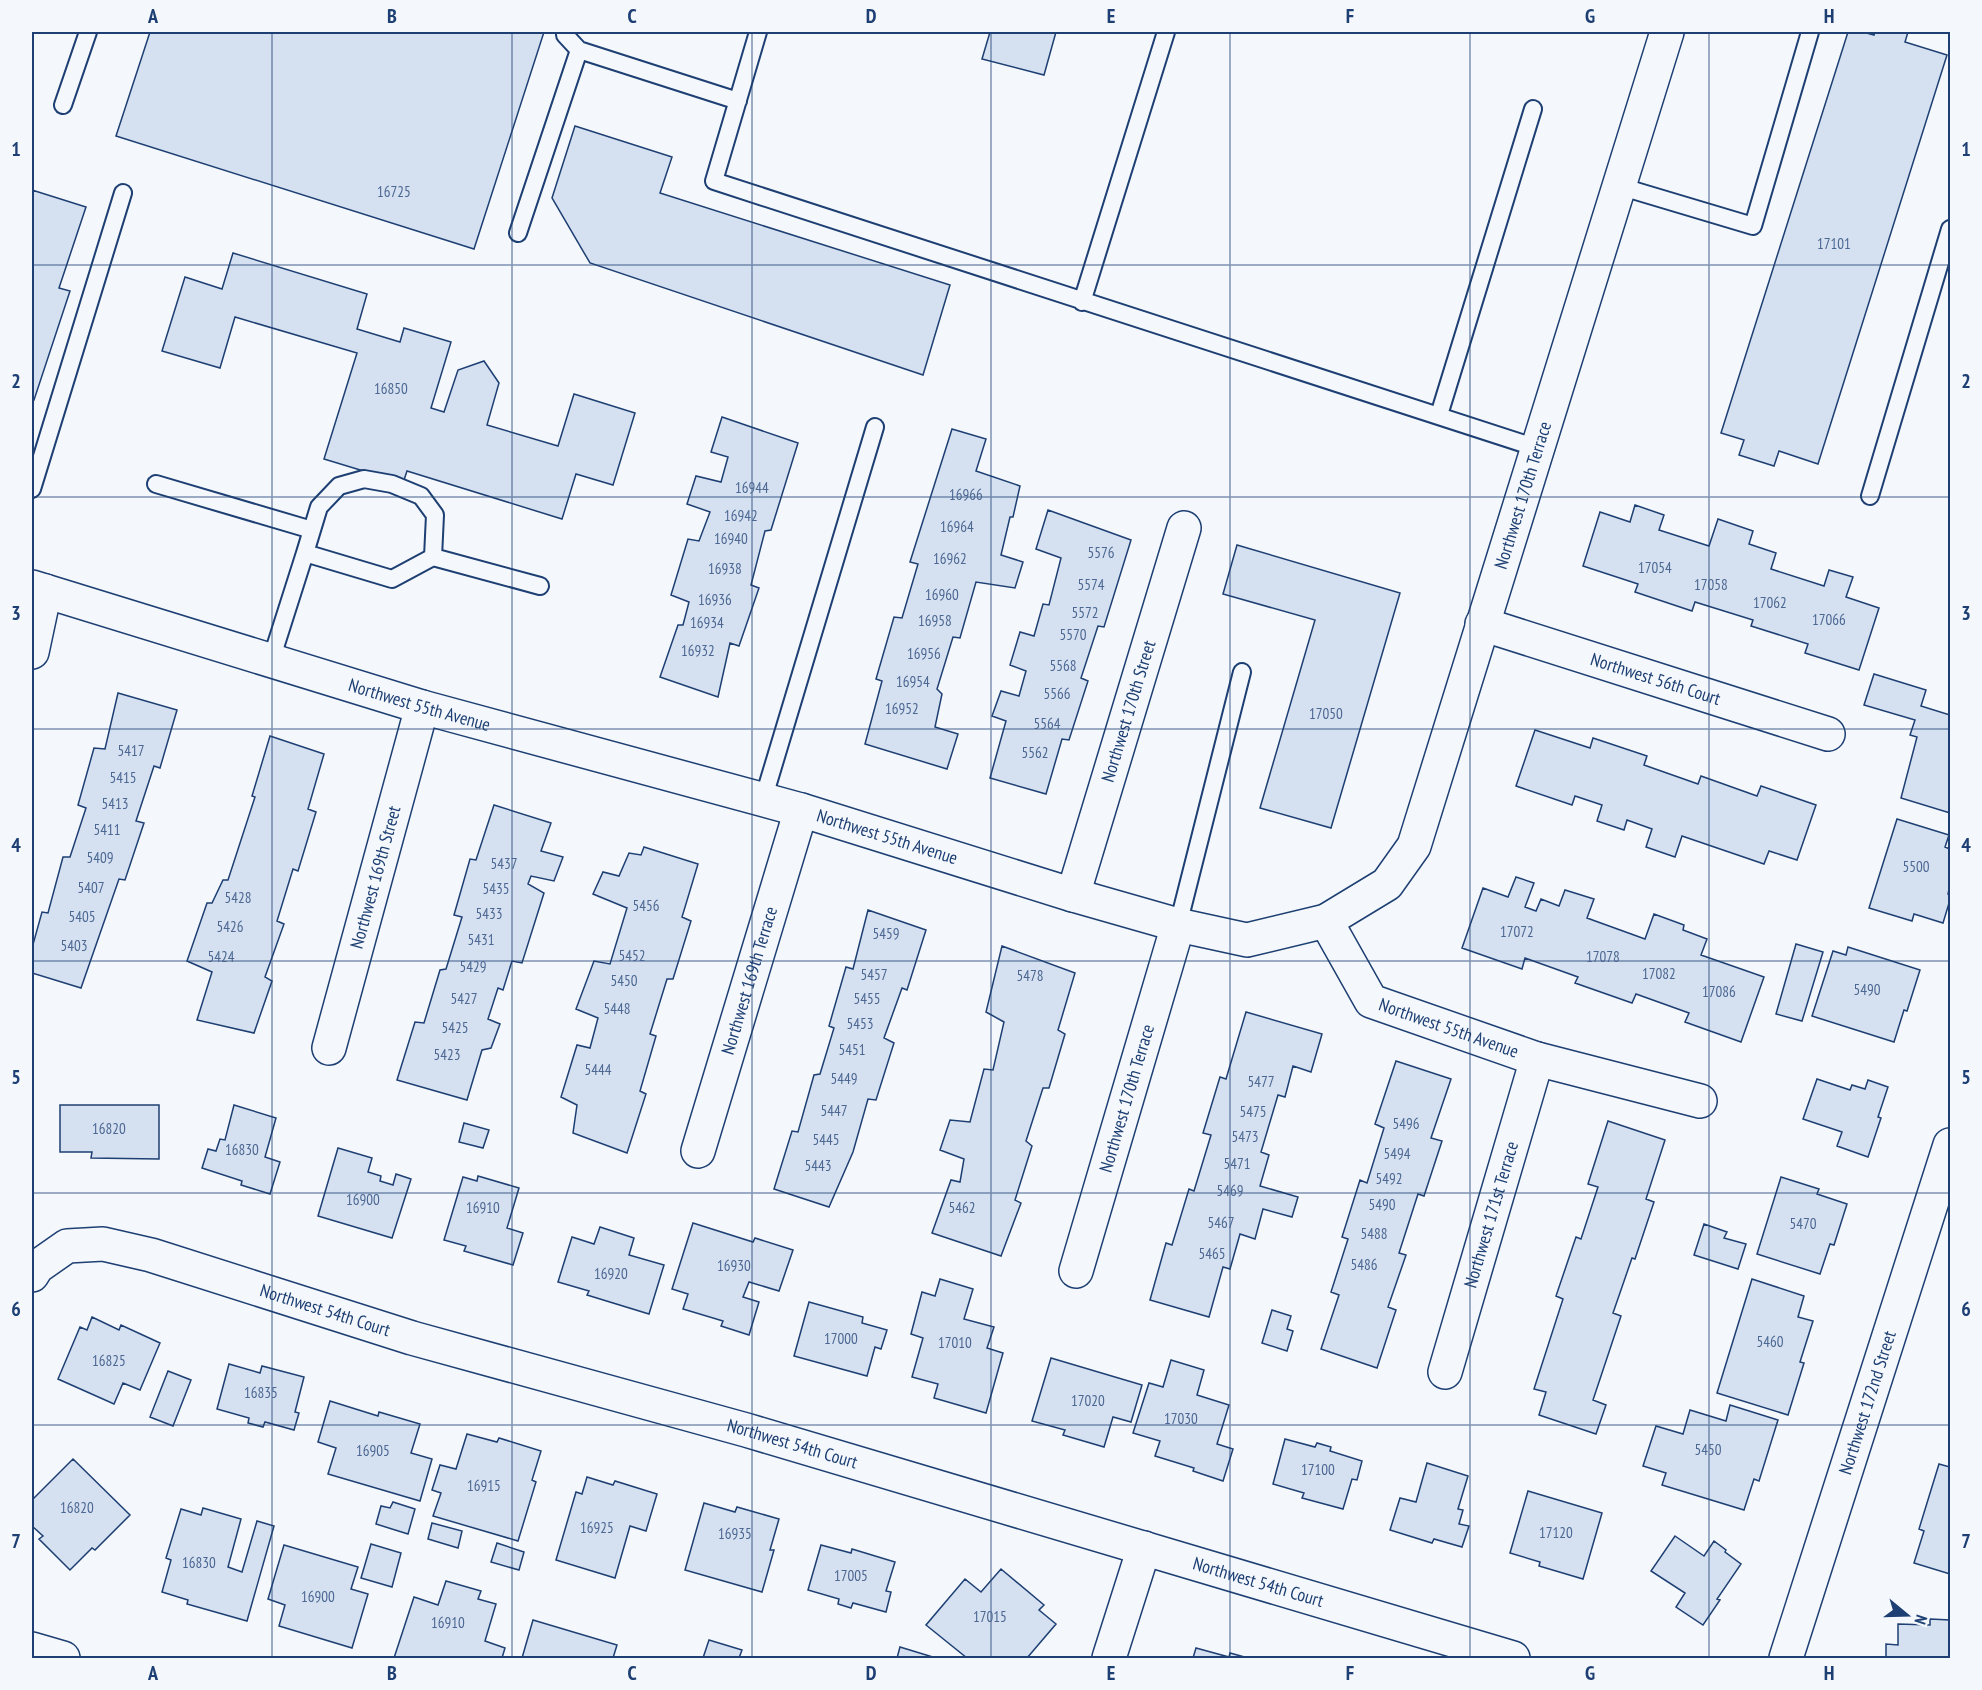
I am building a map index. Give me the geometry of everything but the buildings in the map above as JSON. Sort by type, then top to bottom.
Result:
[{"type":"street","name":"Northwest 170th Terrace","points":[[1326,921],[1387,884],[1414,846],[1667,32]]},
{"type":"street","name":"Northwest 170th Street","points":[[1073,895],[1184,528]]},
{"type":"street","name":"Northwest 55th Avenue","points":[[38,589],[422,706],[801,810],[1073,895],[1178,925],[1247,940],[1326,921],[1371,1001],[1537,1059],[1700,1101]]},
{"type":"street","points":[[32,652],[38,589]]},
{"type":"street","name":"Northwest 56th Court","points":[[1482,624],[1828,734]]},
{"type":"street","name":"Northwest 169th Street","points":[[329,1048],[422,706]]},
{"type":"street","name":"Northwest 169th Terrace","points":[[698,1151],[801,810]]},
{"type":"street","name":"Northwest 170th Terrace","points":[[1076,1271],[1178,925]]},
{"type":"street","name":"Northwest 171st Terrace","points":[[1445,1372],[1537,1059]]},
{"type":"street","name":"Northwest 172nd Street","points":[[1786,1659],[1950,1145]]},
{"type":"street","name":"Northwest 54th Court","points":[[32,1275],[37,1267],[67,1246],[104,1244],[151,1255],[412,1338],[746,1430],[1513,1659]]},
{"type":"street","points":[[1109,1659],[1144,1548]]},
{"type":"street","points":[[32,1649],[63,1659]]},
{"type":"lane","points":[[63,105],[87,32]]},
{"type":"lane","points":[[565,32],[565,35],[579,50],[738,101]]},
{"type":"lane","points":[[758,32],[714,181],[1537,448]]},
{"type":"lane","points":[[1082,302],[1166,32]]},
{"type":"lane","points":[[1619,186],[1753,226],[1810,32]]},
{"type":"lane","points":[[518,233],[579,50]]},
{"type":"lane","points":[[1439,415],[1533,109]]},
{"type":"lane","points":[[32,489],[123,193]]},
{"type":"lane","points":[[1869,496],[1950,229]]},
{"type":"lane","points":[[763,800],[875,427]]},
{"type":"lane","points":[[271,660],[319,507],[339,486],[364,479],[392,484],[422,496],[435,515],[433,557]]},
{"type":"lane","points":[[156,484],[312,530]]},
{"type":"lane","points":[[305,553],[392,579],[433,557],[540,586]]},
{"type":"lane","points":[[1178,925],[1242,672]]}]
